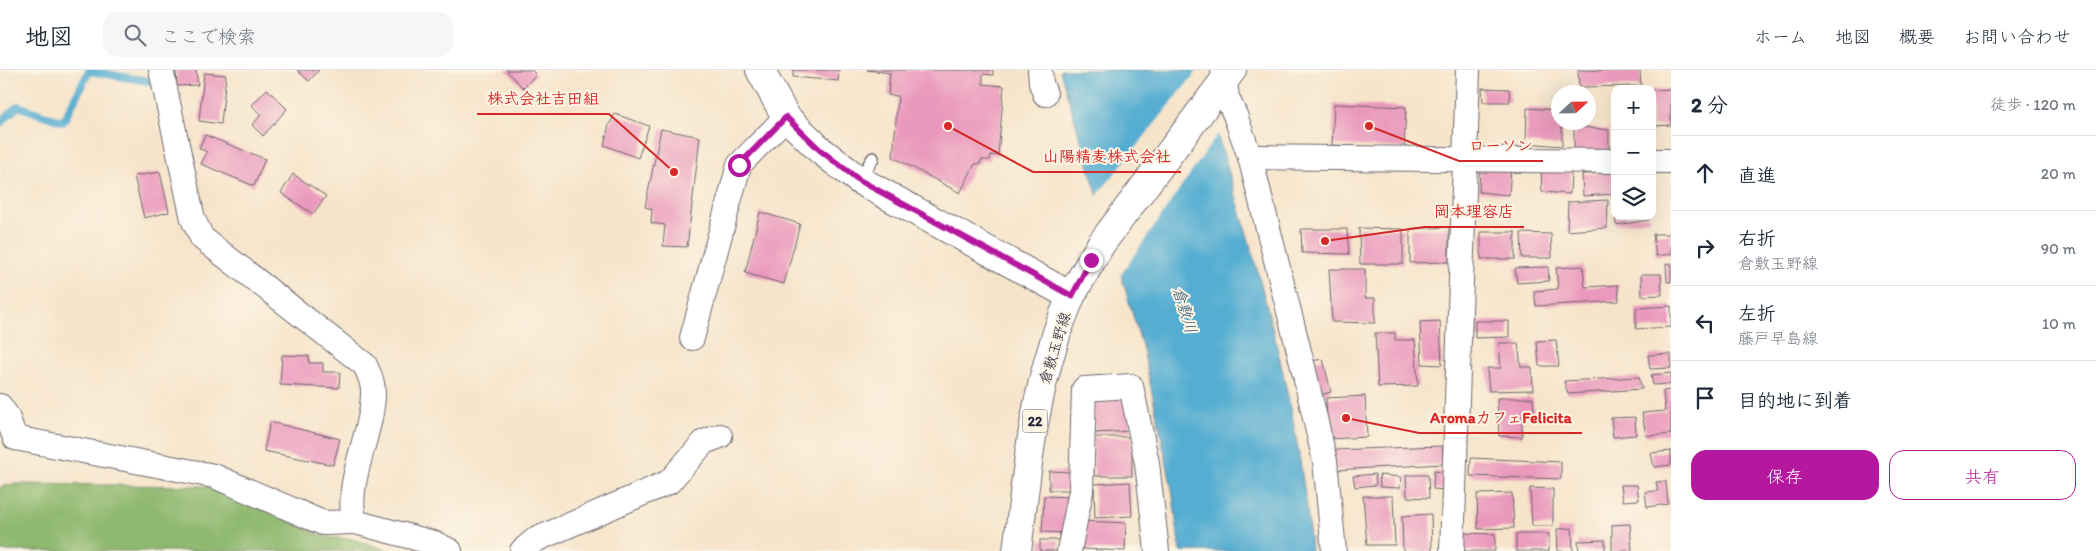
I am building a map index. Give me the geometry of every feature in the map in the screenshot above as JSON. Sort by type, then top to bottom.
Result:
[{"type":"main road","name":"倉敷玉野線","points":[[760,70],[786,117],[820,150],[866,169],[1072,296],[1055,339],[1041,390],[1030,444],[1017,551]]},
{"type":"main road","points":[[1072,296],[1101,244],[1224,78]]},
{"type":"street","points":[[161,70],[193,219],[202,238],[365,365],[371,380],[373,401],[353,492],[352,512],[355,522]]},
{"type":"street","points":[[1040,70],[1041,83],[1045,94]]},
{"type":"street","points":[[1452,551],[1468,70]]},
{"type":"street","points":[[1224,78],[1227,97],[1250,157],[1286,295],[1325,461],[1334,551]]},
{"type":"street","points":[[692,338],[739,165],[786,117]]},
{"type":"street","points":[[1250,157],[1611,160]]},
{"type":"street","points":[[1656,161],[1671,161]]},
{"type":"street","points":[[1069,551],[1081,492],[1084,389],[1131,386],[1147,463],[1157,551]]},
{"type":"street","points":[[0,406],[7,416],[7,440],[214,476],[322,523],[355,522],[434,543],[450,551]]},
{"type":"street","points":[[522,551],[535,540],[670,482],[704,442],[720,436]]},
{"type":"green space","points":[[13,484],[208,486],[326,537],[353,539],[391,551],[0,551],[0,487]]},
{"type":"water","name":"倉敷川","points":[[1060,70],[1198,70],[1251,248],[1282,368],[1304,490],[1311,551],[1180,551],[1172,489],[1143,349]]},
{"type":"pier","points":[[1198,70],[1201,70],[1219,132],[1120,276],[1096,197]]},
{"type":"building","points":[[196,70],[198,85],[177,86],[176,71]]},
{"type":"building","points":[[297,70],[319,70],[309,81]]},
{"type":"building","points":[[506,70],[532,70],[536,75],[523,88]]},
{"type":"building","points":[[793,70],[839,70],[838,81],[793,77]]},
{"type":"building","points":[[867,70],[993,70],[993,75],[983,74],[983,84],[1004,86],[998,156],[991,155],[990,160],[981,160],[980,164],[975,164],[960,193],[893,157],[898,96],[888,95],[890,73]]},
{"type":"building","points":[[1578,70],[1640,71],[1641,85],[1596,87],[1596,85],[1579,85]]},
{"type":"building","points":[[204,73],[226,75],[221,124],[199,121]]},
{"type":"building","points":[[1482,88],[1509,89],[1510,102],[1483,102]]},
{"type":"building","points":[[267,89],[287,109],[263,136],[252,125],[261,115],[252,105]]},
{"type":"building","points":[[1671,89],[1671,125],[1656,126],[1656,90]]},
{"type":"building","points":[[1334,104],[1406,107],[1404,148],[1332,145]]},
{"type":"building","points":[[1527,108],[1551,110],[1551,130],[1562,130],[1562,146],[1526,143]]},
{"type":"building","points":[[615,114],[649,126],[638,158],[604,145],[609,125]]},
{"type":"building","points":[[661,129],[700,137],[687,247],[663,246],[665,225],[651,223],[652,209],[645,207]]},
{"type":"building","points":[[1574,130],[1609,130],[1609,156],[1574,154]]},
{"type":"building","points":[[205,135],[265,159],[254,186],[201,164],[207,152],[199,148]]},
{"type":"building","points":[[1480,165],[1511,166],[1509,195],[1479,192]]},
{"type":"building","points":[[1541,169],[1571,172],[1570,194],[1542,192]]},
{"type":"building","points":[[160,172],[169,212],[144,218],[134,176]]},
{"type":"building","points":[[1611,173],[1611,194],[1583,196],[1582,174]]},
{"type":"building","points":[[293,174],[326,196],[313,214],[281,193]]},
{"type":"building","points":[[1608,200],[1607,228],[1567,231],[1568,202]]},
{"type":"building","points":[[760,212],[800,224],[784,284],[745,273]]},
{"type":"building","points":[[1615,220],[1649,220],[1616,225]]},
{"type":"building","points":[[1449,227],[1449,262],[1410,263],[1410,229]]},
{"type":"building","points":[[1359,228],[1403,229],[1403,264],[1360,264]]},
{"type":"building","points":[[1301,229],[1347,229],[1349,254],[1302,253]]},
{"type":"building","points":[[1481,232],[1515,232],[1515,259],[1481,259]]},
{"type":"building","points":[[1521,233],[1551,234],[1552,258],[1522,258]]},
{"type":"building","points":[[1653,234],[1671,234],[1671,254],[1656,256]]},
{"type":"building","points":[[1671,263],[1671,282],[1667,282],[1666,264]]},
{"type":"building","points":[[1583,266],[1585,287],[1618,285],[1619,301],[1536,306],[1534,291],[1558,289],[1556,268]]},
{"type":"building","points":[[1548,267],[1549,281],[1517,283],[1515,268]]},
{"type":"building","points":[[1329,269],[1365,269],[1365,298],[1375,298],[1375,323],[1332,322]]},
{"type":"building","points":[[1641,274],[1661,274],[1662,295],[1642,296]]},
{"type":"building","points":[[1671,306],[1671,327],[1636,329],[1636,308]]},
{"type":"building","points":[[1440,321],[1442,365],[1422,364],[1420,322]]},
{"type":"building","points":[[1475,321],[1509,321],[1509,337],[1475,338]]},
{"type":"building","points":[[1375,333],[1395,333],[1395,340],[1415,340],[1418,386],[1378,387]]},
{"type":"building","points":[[1556,340],[1559,366],[1539,366],[1537,341]]},
{"type":"building","points":[[1499,343],[1518,343],[1521,367],[1532,367],[1533,390],[1489,391],[1487,368],[1501,368]]},
{"type":"building","points":[[1671,354],[1671,368],[1650,369],[1648,355]]},
{"type":"building","points":[[282,355],[309,356],[309,363],[323,363],[323,372],[340,372],[339,388],[280,385]]},
{"type":"building","points":[[1323,359],[1331,392],[1320,395],[1311,361]]},
{"type":"building","points":[[1671,373],[1671,384],[1653,385],[1651,375]]},
{"type":"building","points":[[1639,377],[1642,389],[1568,394],[1564,381]]},
{"type":"building","points":[[1671,390],[1671,434],[1646,436],[1642,413],[1665,411],[1663,391]]},
{"type":"building","points":[[1129,395],[1131,431],[1095,433],[1093,397]]},
{"type":"building","points":[[1365,396],[1367,437],[1328,439],[1326,398]]},
{"type":"building","points":[[1497,398],[1533,398],[1534,415],[1522,416],[1522,437],[1499,436]]},
{"type":"building","points":[[1635,417],[1636,435],[1613,437],[1611,418]]},
{"type":"building","points":[[270,422],[340,439],[333,465],[264,451]]},
{"type":"building","points":[[1093,437],[1132,437],[1132,476],[1094,476]]},
{"type":"building","points":[[1442,446],[1444,464],[1334,470],[1332,450]]},
{"type":"building","points":[[1671,451],[1671,465],[1654,467],[1651,453]]},
{"type":"building","points":[[1471,458],[1561,462],[1561,479],[1470,476]]},
{"type":"building","points":[[1049,471],[1072,472],[1072,490],[1049,490]]},
{"type":"building","points":[[1434,471],[1445,472],[1445,490],[1433,489]]},
{"type":"building","points":[[1375,474],[1376,485],[1355,487],[1353,476]]},
{"type":"building","points":[[1379,475],[1401,477],[1400,488],[1380,487]]},
{"type":"building","points":[[1406,475],[1428,475],[1429,498],[1407,497]]},
{"type":"building","points":[[1666,481],[1668,504],[1647,507],[1645,492],[1658,491],[1656,482]]},
{"type":"building","points":[[1130,482],[1132,516],[1095,518],[1094,484]]},
{"type":"building","points":[[1621,485],[1637,485],[1639,500],[1623,501]]},
{"type":"building","points":[[1530,488],[1553,489],[1553,526],[1532,526]]},
{"type":"building","points":[[1512,493],[1514,528],[1478,529],[1477,494]]},
{"type":"building","points":[[1044,496],[1073,497],[1071,533],[1042,532]]},
{"type":"building","points":[[1363,496],[1393,496],[1395,545],[1367,545]]},
{"type":"building","points":[[1431,514],[1432,551],[1403,551],[1402,516]]},
{"type":"building","points":[[1083,521],[1126,523],[1125,551],[1082,549]]},
{"type":"building","points":[[1630,524],[1632,551],[1612,551],[1612,525]]},
{"type":"building","points":[[1572,528],[1573,551],[1558,551],[1557,529]]},
{"type":"building","points":[[1463,533],[1495,534],[1495,551],[1463,551]]},
{"type":"building","points":[[1516,534],[1549,534],[1549,551],[1516,551]]},
{"type":"building","points":[[1040,540],[1059,540],[1059,551],[1040,551]]},
{"type":"building","points":[[1605,540],[1605,551],[1579,551],[1578,541]]},
{"type":"waterway","points":[[0,123],[18,106],[63,122],[89,71],[154,82]]},
{"type":"place","name":"山陽精麦株式会社","points":[[948,126]]},
{"type":"place","name":"ローソン","points":[[1369,126]]},
{"type":"place","name":"株式会社吉田組","points":[[674,172]]},
{"type":"place","name":"岡本理容店","points":[[1325,241]]},
{"type":"place","name":"AromaカフェFelicita","points":[[1346,418]]},
{"type":"route","points":[[739,165],[786,117],[820,150],[859,180],[1072,296],[1091,260]]}]
